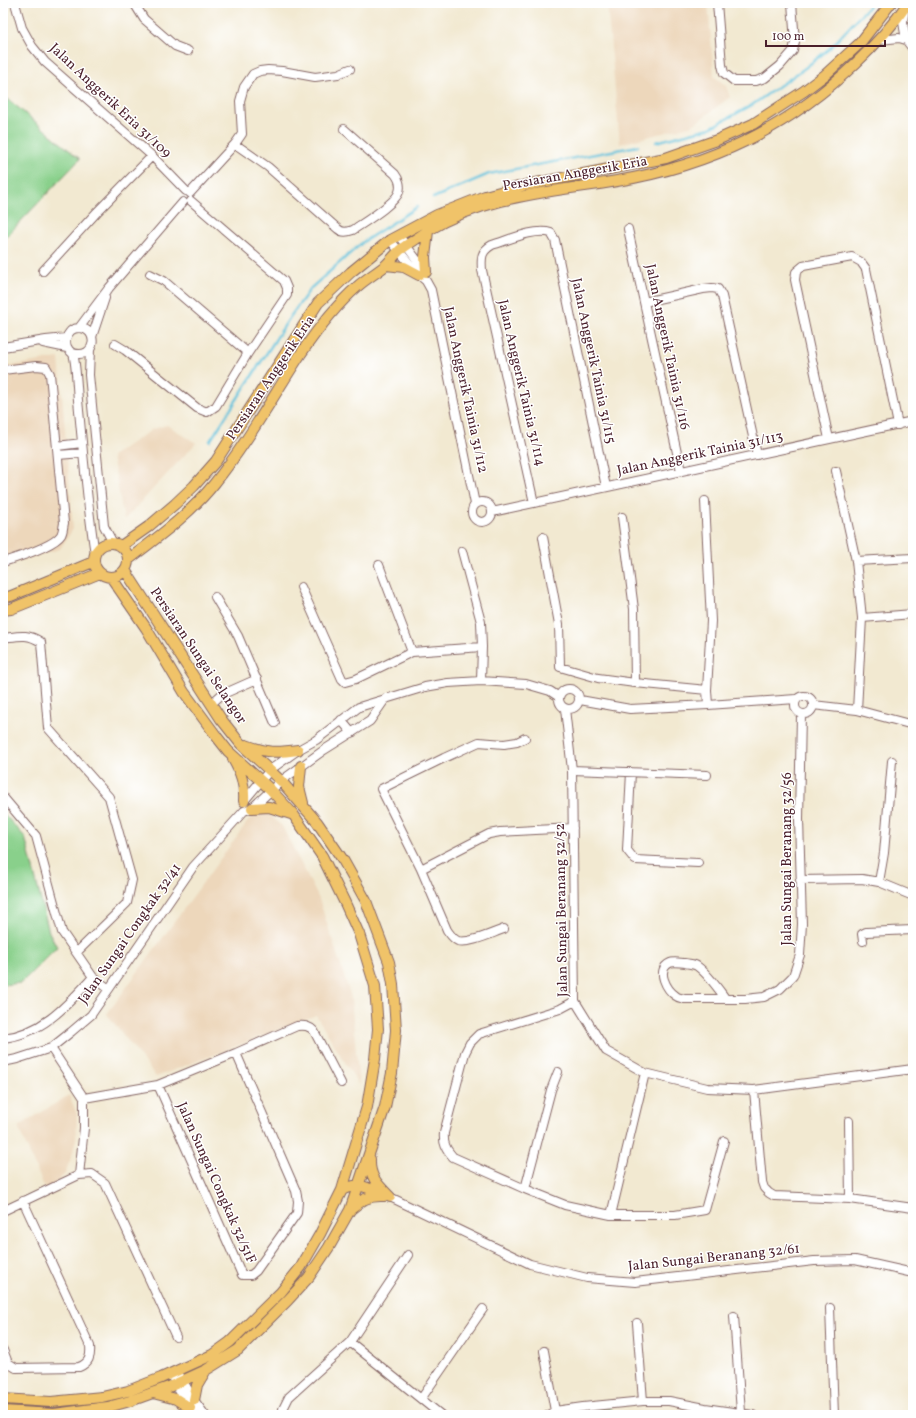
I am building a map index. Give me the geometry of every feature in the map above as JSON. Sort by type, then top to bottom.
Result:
[{"type":"main road","name":"Persiaran Anggerik Eria","points":[[117,544],[148,527],[194,486],[216,462],[318,303],[351,272],[395,238],[437,215],[491,194],[526,185],[666,158],[717,140],[753,124],[804,91],[825,74],[860,43],[891,3]]},
{"type":"main road","name":"Persiaran Anggerik Eria","points":[[128,560],[186,513],[212,486],[230,464],[301,353],[338,306],[358,286],[386,265],[403,249],[428,231],[464,213],[515,198],[668,171],[716,155],[758,136],[802,108],[832,86],[880,40],[907,5]]},
{"type":"main road","points":[[386,265],[404,267],[424,276],[428,231]]},
{"type":"main road","points":[[117,544],[127,555],[128,560],[125,570],[121,574],[111,577],[100,574],[96,569],[94,558],[97,549],[102,545],[117,544]]},
{"type":"main road","points":[[3,598],[11,596],[94,558]]},
{"type":"main road","name":"Persiaran Sungai Selangor","points":[[3,1411],[54,1414],[108,1407],[152,1393],[206,1370],[238,1350],[309,1277],[329,1247],[350,1210],[360,1185],[385,1107],[394,1058],[396,1030],[393,984],[389,962],[366,901],[331,841],[317,822],[282,781],[240,743],[221,719],[125,570]]},
{"type":"main road","points":[[3,610],[11,609],[100,574]]},
{"type":"main road","name":"Persiaran Sungai Selangor","points":[[3,1399],[51,1402],[102,1397],[128,1391],[212,1354],[230,1342],[280,1292],[301,1267],[320,1234],[342,1190],[367,1106],[375,1059],[378,1029],[375,986],[359,934],[322,856],[293,814],[261,780],[228,751],[184,692],[146,628],[111,577]]},
{"type":"main road","points":[[240,743],[258,750],[275,753],[298,750]]},
{"type":"main road","points":[[228,751],[243,778],[247,807],[269,807],[293,814]]},
{"type":"main road","points":[[301,766],[299,787],[305,808]]},
{"type":"main road","points":[[371,1151],[370,1166],[373,1177],[377,1184],[390,1197]]},
{"type":"main road","points":[[342,1190],[353,1185],[360,1185],[390,1197]]},
{"type":"main road","points":[[350,1210],[366,1198],[375,1196],[390,1197]]},
{"type":"main road","points":[[280,1292],[288,1300]]},
{"type":"main road","points":[[152,1393],[176,1398],[193,1407],[196,1385],[206,1370]]},
{"type":"street","name":"Jalan Anggerik Eria 31/109","points":[[15,3],[22,28],[32,46],[45,62],[152,156],[188,197],[286,284],[287,295],[248,353],[216,406],[207,412],[197,408],[126,350],[115,344]]},
{"type":"street","points":[[134,3],[144,19],[174,46],[188,51]]},
{"type":"street","points":[[717,3],[722,65],[724,73],[734,81],[756,81],[765,78],[788,58],[793,51],[795,42],[792,3]]},
{"type":"street","points":[[907,5],[903,22],[906,40],[913,49]]},
{"type":"street","points":[[880,40],[894,38],[906,40]]},
{"type":"street","points":[[3,347],[66,338],[71,331],[79,328],[109,288],[235,144],[242,134],[240,101],[244,87],[253,74],[268,70],[315,77],[338,74],[350,69]]},
{"type":"street","points":[[235,144],[268,167],[338,229],[344,232],[349,232],[393,201],[399,192],[400,187],[395,174],[344,129]]},
{"type":"street","points":[[43,270],[152,156]]},
{"type":"street","name":"Jalan Anggerik Tainia 31/116","points":[[628,229],[681,471]]},
{"type":"street","name":"Jalan Anggerik Tainia 31/114","points":[[534,502],[482,270],[481,257],[486,248],[492,245],[539,231],[551,233],[555,240]]},
{"type":"street","name":"Jalan Anggerik Tainia 31/112","points":[[395,238],[424,276],[431,290],[475,504]]},
{"type":"street","name":"Jalan Anggerik Tainia 31/115","points":[[555,240],[606,487]]},
{"type":"street","points":[[829,440],[796,290],[796,272],[803,266],[852,257],[861,262],[866,269],[898,424]]},
{"type":"street","points":[[150,274],[164,281],[248,353]]},
{"type":"street","points":[[109,288],[99,312],[92,337],[93,341],[90,349],[89,375],[104,526],[117,544]]},
{"type":"street","points":[[644,302],[703,289],[712,288],[718,290],[722,296],[756,455]]},
{"type":"street","points":[[79,328],[87,330],[92,337]]},
{"type":"street","points":[[66,338],[70,351],[82,443],[94,558]]},
{"type":"street","points":[[36,342],[82,355],[90,349]]},
{"type":"street","points":[[3,562],[19,557],[56,541],[62,534],[64,523],[50,374],[46,368],[36,366],[4,370]]},
{"type":"street","name":"Jalan Anggerik Tainia 31/113","points":[[492,512],[913,421]]},
{"type":"street","points":[[57,446],[82,443]]},
{"type":"street","points":[[58,455],[82,453]]},
{"type":"street","points":[[836,471],[856,561],[862,618],[857,710]]},
{"type":"street","points":[[705,501],[711,621],[707,690],[708,705]]},
{"type":"street","points":[[478,502],[485,502],[490,506],[492,512],[491,516],[486,521],[477,521],[472,516],[472,510],[478,502]]},
{"type":"street","points":[[622,517],[634,609],[634,683]]},
{"type":"street","points":[[543,537],[559,624],[560,667],[598,678],[707,690]]},
{"type":"street","points":[[462,551],[481,622],[481,681]]},
{"type":"street","points":[[856,561],[913,558]]},
{"type":"street","points":[[380,565],[412,652]]},
{"type":"street","points":[[301,587],[342,679],[345,682],[356,679],[412,652],[482,647]]},
{"type":"street","points":[[215,597],[238,636],[276,723]]},
{"type":"street","points":[[862,618],[913,614]]},
{"type":"street","points":[[3,638],[21,636],[33,637],[41,642],[48,728],[108,797],[132,880],[127,903],[77,952]]},
{"type":"street","points":[[211,704],[221,695],[257,679]]},
{"type":"street","points":[[247,807],[261,780],[270,770],[298,750],[316,740],[359,707],[425,687],[448,683],[481,681],[532,686],[550,691],[559,697]]},
{"type":"street","points":[[573,689],[577,692],[580,700],[579,704],[574,709],[565,709],[560,704],[559,697],[564,690],[573,689]]},
{"type":"street","points":[[580,700],[630,709],[708,705],[806,696],[811,699],[813,705],[812,709],[808,713],[801,714],[798,712],[795,707],[796,698]]},
{"type":"street","points":[[247,807],[301,766],[370,721],[386,698]]},
{"type":"street","points":[[813,705],[857,710],[913,725]]},
{"type":"street","name":"Jalan Sungai Beranang 32/52","points":[[565,709],[572,770],[575,1001],[606,1051],[645,1073],[706,1088],[754,1090],[913,1068]]},
{"type":"street","name":"Jalan Sungai Beranang 32/56","points":[[725,998],[696,965],[678,962],[670,963],[664,968],[663,975],[665,984],[676,996],[684,999],[745,999],[764,997],[780,989],[792,976],[800,955],[802,924],[799,819],[801,714]]},
{"type":"street","points":[[341,720],[352,733]]},
{"type":"street","points":[[504,929],[470,941],[458,941],[451,937],[421,870],[381,789],[478,742],[504,744],[517,742],[525,738]]},
{"type":"street","points":[[879,882],[884,853],[892,761]]},
{"type":"street","points":[[572,770],[707,775]]},
{"type":"street","points":[[631,772],[627,850],[635,860],[698,863]]},
{"type":"street","points":[[3,797],[36,836],[62,932],[93,977],[109,989]]},
{"type":"street","name":"Jalan Sungai Congkak 32/41","points":[[3,1062],[51,1048],[91,1015],[193,867],[247,807]]},
{"type":"street","points":[[421,870],[489,834],[500,832],[573,828]]},
{"type":"street","points":[[800,880],[862,879],[879,882],[913,896]]},
{"type":"street","points":[[862,942],[862,934],[866,932],[913,930]]},
{"type":"street","points":[[3,1038],[12,1038],[31,1031],[56,1016],[93,977]]},
{"type":"street","points":[[575,1001],[560,1009],[479,1034],[470,1043],[465,1053],[444,1133],[446,1149],[453,1157],[565,1205],[611,1215],[675,1215],[705,1210],[724,1141]]},
{"type":"street","points":[[84,1098],[158,1085],[297,1026],[309,1026],[314,1031],[342,1083]]},
{"type":"street","points":[[51,1048],[84,1098],[84,1128],[79,1175]]},
{"type":"street","name":"Jalan Sungai Congkak 32/51F","points":[[158,1085],[242,1274],[251,1276],[297,1214],[298,1201],[296,1191],[236,1053]]},
{"type":"street","points":[[525,1189],[551,1090],[558,1072]]},
{"type":"street","points":[[611,1215],[645,1073]]},
{"type":"street","points":[[754,1090],[762,1182],[764,1188],[769,1193],[781,1196],[850,1199],[913,1208]]},
{"type":"street","points":[[849,1121],[850,1199]]},
{"type":"street","points":[[3,1211],[79,1175],[92,1174],[105,1182],[176,1337]]},
{"type":"street","name":"Jalan Sungai Beranang 32/61","points":[[390,1197],[530,1264],[588,1278],[635,1282],[814,1261],[855,1260],[913,1274]]},
{"type":"street","points":[[3,1350],[8,1363],[16,1368],[79,1367],[86,1364],[91,1355],[90,1346],[23,1201]]},
{"type":"street","points":[[284,1415],[283,1409],[289,1397],[350,1342],[408,1255]]},
{"type":"street","points":[[830,1308],[834,1415]]},
{"type":"street","points":[[421,1399],[483,1309]]},
{"type":"street","points":[[734,1316],[741,1412]]},
{"type":"street","points":[[637,1323],[643,1401]]},
{"type":"street","points":[[350,1342],[440,1415]]},
{"type":"street","points":[[544,1351],[551,1413],[643,1401],[669,1401],[753,1415]]},
{"type":"street","points":[[174,1372],[178,1382],[193,1407],[205,1415]]},
{"type":"shaded area","points":[[607,3],[708,3],[714,76],[726,86],[730,97],[693,125],[620,144]]},
{"type":"shaded area","points":[[59,358],[73,529],[60,549],[3,566],[3,367]]},
{"type":"shaded area","points":[[167,425],[196,443],[124,520],[112,456],[153,429]]},
{"type":"shaded area","points":[[259,806],[282,826],[319,899],[351,997],[359,1085],[316,1015],[156,1077],[107,1014]]},
{"type":"shaded area","points":[[69,1095],[77,1114],[76,1138],[73,1152],[65,1174],[46,1191],[18,1127]]},
{"type":"green space","points":[[3,95],[80,159],[3,240]]},
{"type":"green space","points":[[3,813],[25,837],[49,932],[57,947],[21,983],[3,985]]},
{"type":"green space","points":[[611,1408],[612,1415],[567,1415],[585,1410]]},
{"type":"waterway","points":[[656,142],[710,128],[752,105],[805,68],[830,48],[872,3]]},
{"type":"waterway","points":[[433,198],[489,174],[638,146]]},
{"type":"waterway","points":[[210,441],[290,317],[311,288],[363,242],[417,207]]}]
